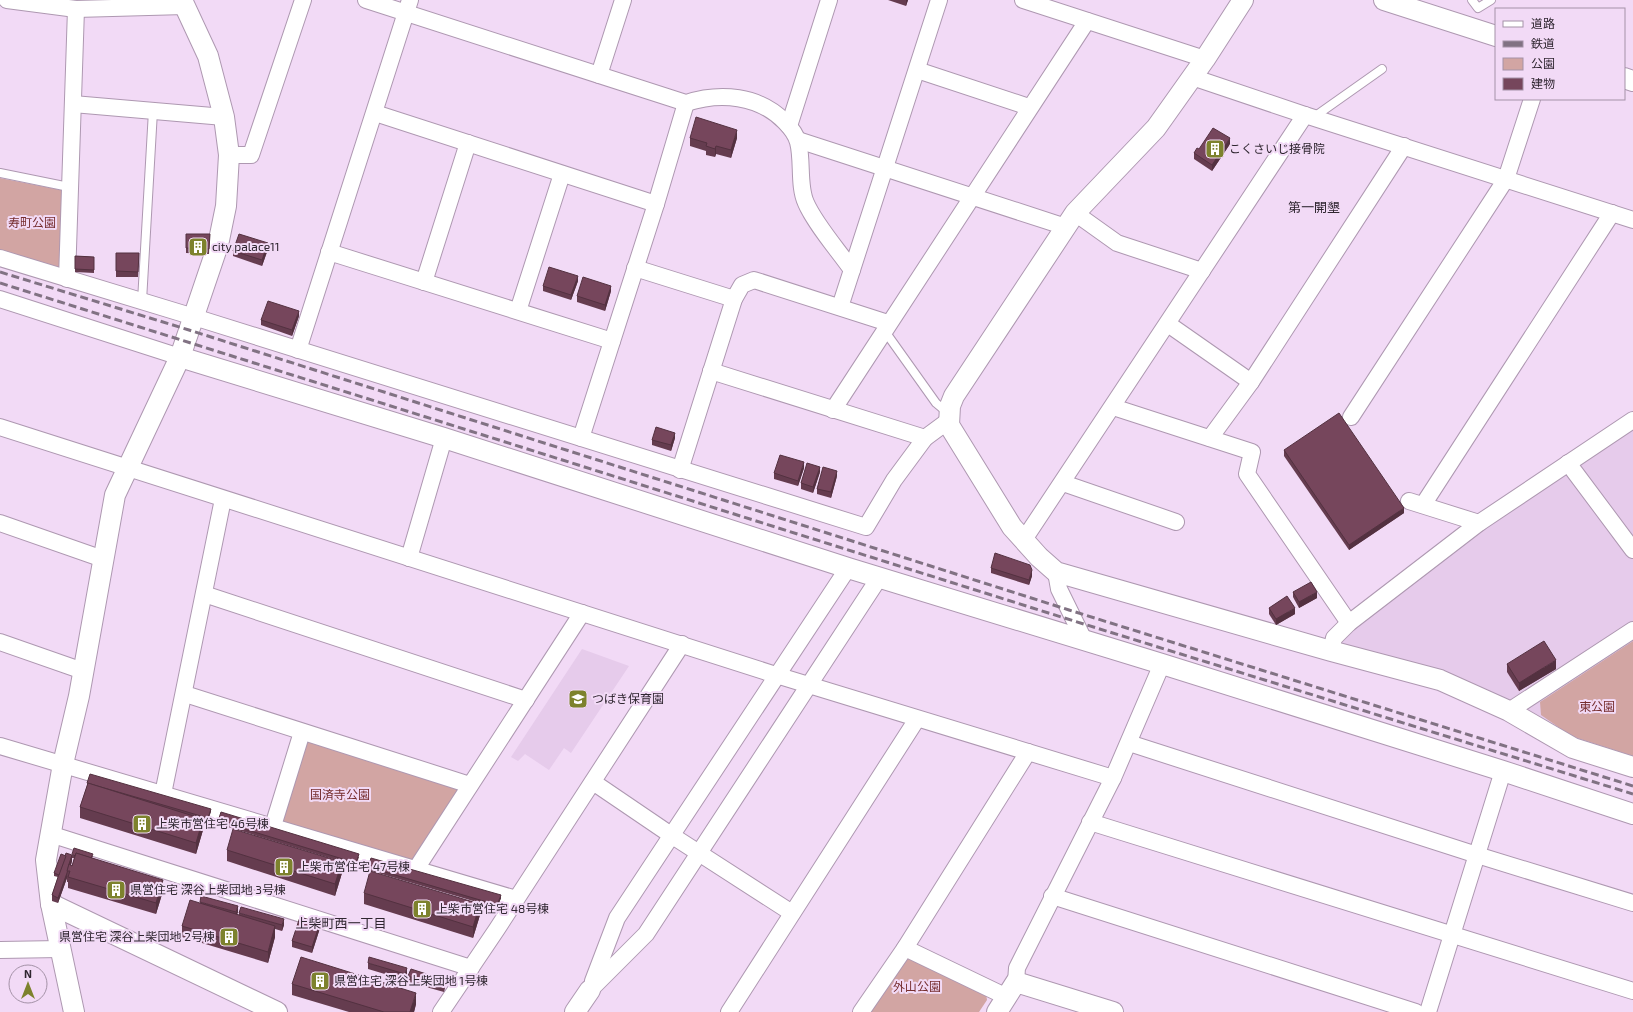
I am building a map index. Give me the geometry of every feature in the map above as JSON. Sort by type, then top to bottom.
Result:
[{"type":"street","points":[[7,0],[76,9],[183,3],[208,56],[224,117],[229,155],[226,206],[218,245],[194,317],[180,357],[115,495],[83,671],[50,834],[46,860],[50,904],[74,1012]]},
{"type":"street","points":[[229,155],[251,155],[303,0]]},
{"type":"street","points":[[366,0],[408,6],[599,75],[686,103],[702,98],[723,97],[747,100],[766,107],[778,115],[789,126],[798,140],[802,157],[805,201],[852,270]]},
{"type":"street","points":[[599,75],[623,0]]},
{"type":"street","points":[[789,126],[829,0]]},
{"type":"street","points":[[840,307],[939,0]]},
{"type":"street","points":[[1022,0],[1205,59]]},
{"type":"street","points":[[1243,0],[1205,59],[1156,128],[1071,220],[954,396],[948,417],[949,425],[1012,527],[1023,541],[1056,572],[1331,651],[1440,680],[1509,711],[1573,748],[1633,767]]},
{"type":"street","points":[[1384,0],[1495,36]]},
{"type":"street","points":[[298,350],[408,6]]},
{"type":"street","points":[[67,278],[76,9]]},
{"type":"street","points":[[833,410],[886,326],[1087,21]]},
{"type":"street","points":[[917,70],[1029,107]]},
{"type":"street","points":[[1192,77],[1633,220]]},
{"type":"street","points":[[1351,418],[1506,179],[1532,100]]},
{"type":"street","points":[[581,438],[656,204],[686,103]]},
{"type":"street","points":[[73,104],[224,117]]},
{"type":"street","points":[[374,113],[656,204]]},
{"type":"street","points":[[1023,541],[1113,408],[1202,271],[1309,116]]},
{"type":"street","points":[[798,140],[973,196],[1071,220],[1117,243],[1202,271]]},
{"type":"street","points":[[424,282],[468,143]]},
{"type":"street","points":[[1210,438],[1251,382],[1404,146]]},
{"type":"street","points":[[518,310],[562,174]]},
{"type":"street","points":[[1479,522],[1416,503],[1612,213]]},
{"type":"street","points":[[329,252],[518,310],[612,341]]},
{"type":"street","points":[[0,258],[194,317],[866,527],[894,480],[925,438],[948,417]]},
{"type":"street","points":[[635,268],[734,299]]},
{"type":"street","points":[[680,470],[734,299],[742,285],[754,280],[840,307],[886,326]]},
{"type":"street","points":[[0,299],[180,357],[444,438],[848,568],[1162,664],[1503,771],[1633,814]]},
{"type":"street","points":[[1168,324],[1251,382]]},
{"type":"street","points":[[711,371],[925,438]]},
{"type":"street","points":[[1113,408],[1252,452],[1247,474],[1349,623]]},
{"type":"street","points":[[1331,651],[1334,638],[1349,623],[1479,522],[1633,420]]},
{"type":"street","points":[[0,427],[127,469],[776,675],[1114,778]]},
{"type":"street","points":[[409,558],[444,438]]},
{"type":"street","points":[[1568,463],[1633,550]]},
{"type":"street","points":[[1063,483],[1176,522]]},
{"type":"street","points":[[163,794],[185,694],[223,499]]},
{"type":"street","points":[[0,523],[103,559]]},
{"type":"street","points":[[590,990],[617,918],[848,568]]},
{"type":"street","points":[[1056,572],[1059,589],[1084,640]]},
{"type":"street","points":[[575,1012],[590,990],[646,934],[880,578]]},
{"type":"street","points":[[204,594],[526,700]]},
{"type":"street","points":[[416,869],[582,613]]},
{"type":"street","points":[[1509,711],[1633,630]]},
{"type":"street","points":[[0,642],[83,671]]},
{"type":"street","points":[[441,1012],[682,644]]},
{"type":"street","points":[[1006,997],[1017,968],[1052,896],[1114,778],[1162,664]]},
{"type":"street","points":[[185,694],[470,785]]},
{"type":"street","points":[[729,1012],[917,719]]},
{"type":"street","points":[[273,826],[302,732]]},
{"type":"street","points":[[1129,743],[1477,855],[1633,902]]},
{"type":"street","points":[[0,746],[516,899]]},
{"type":"street","points":[[861,1012],[905,948],[1028,752]]},
{"type":"street","points":[[1428,1012],[1503,771]]},
{"type":"street","points":[[593,782],[671,835],[700,852],[792,913]]},
{"type":"street","points":[[1090,822],[1633,991]]},
{"type":"street","points":[[50,834],[470,968]]},
{"type":"street","points":[[1052,896],[1416,1012]]},
{"type":"street","points":[[50,904],[277,1012]]},
{"type":"street","points":[[905,948],[1006,997],[1113,1012]]},
{"type":"street","points":[[0,950],[60,949]]},
{"type":"lane","points":[[1472,0],[1478,8],[1491,0]]},
{"type":"lane","points":[[1309,116],[1382,69]]},
{"type":"lane","points":[[142,301],[153,111]]},
{"type":"lane","points":[[0,173],[70,187]]},
{"type":"lane","points":[[886,326],[936,403],[948,417]]},
{"type":"shaded area","points":[[1633,420],[1633,767],[1509,711],[1331,651],[1334,638]]},
{"type":"shaded area","name":"つばき保育園","points":[[582,649],[629,666],[571,753],[564,748],[549,770],[525,754],[518,761],[511,757]]},
{"type":"green space","name":"寿町公園","points":[[0,178],[66,191],[63,274],[0,255]]},
{"type":"green space","name":"東公園","points":[[1633,641],[1633,756],[1571,736],[1541,715],[1540,702]]},
{"type":"green space","name":"国済寺公園","points":[[302,732],[470,785],[416,869],[273,826]]},
{"type":"green space","name":"外山公園","points":[[907,957],[986,993],[987,1000],[979,1012],[869,1012]]},
{"type":"building","points":[[696,117],[737,130],[731,150],[716,146],[715,149],[706,146],[707,143],[690,138]]},
{"type":"building","name":"こくさいじ接骨院","points":[[1213,128],[1230,138],[1212,165],[1194,153],[1197,148],[1199,149]]},
{"type":"building","name":"city palace11","points":[[186,234],[210,234],[209,249],[186,248]]},
{"type":"building","points":[[239,234],[268,243],[262,260],[233,251]]},
{"type":"building","points":[[116,253],[139,253],[138,272],[116,271]]},
{"type":"building","points":[[75,256],[94,257],[94,270],[75,269]]},
{"type":"building","points":[[549,267],[578,276],[571,295],[543,286]]},
{"type":"building","points":[[583,277],[611,286],[605,305],[577,296]]},
{"type":"building","points":[[268,301],[299,311],[292,330],[261,320]]},
{"type":"building","points":[[1339,413],[1404,508],[1349,545],[1284,450]]},
{"type":"building","points":[[656,427],[675,433],[671,445],[652,440]]},
{"type":"building","points":[[780,455],[804,462],[798,481],[774,473]]},
{"type":"building","points":[[807,463],[820,467],[813,487],[801,483]]},
{"type":"building","points":[[823,467],[837,471],[831,492],[817,489]]},
{"type":"building","points":[[995,553],[1030,565],[1032,570],[1029,580],[991,568]]},
{"type":"building","points":[[1311,582],[1317,592],[1299,602],[1293,592]]},
{"type":"building","points":[[1287,596],[1295,608],[1276,619],[1269,608]]},
{"type":"building","points":[[1544,641],[1556,660],[1519,683],[1507,664]]},
{"type":"building","points":[[90,774],[211,809],[208,818],[87,783]]},
{"type":"building","points":[[88,783],[203,819],[196,843],[80,807]]},
{"type":"building","points":[[221,812],[359,854],[356,863],[218,821]]},
{"type":"building","points":[[233,829],[342,862],[335,884],[227,850]]},
{"type":"building","points":[[74,848],[93,854],[91,858],[76,853],[75,856],[72,854]]},
{"type":"building","points":[[66,853],[72,855],[58,898],[52,895]]},
{"type":"building","points":[[76,853],[163,880],[156,903],[68,877],[70,871],[67,871],[69,864],[72,866]]},
{"type":"building","points":[[61,854],[66,856],[59,875],[54,873]]},
{"type":"building","points":[[371,858],[501,895],[497,905],[368,867]]},
{"type":"building","points":[[370,871],[480,904],[473,927],[364,893]]},
{"type":"building","points":[[201,896],[238,906],[236,912],[200,902]]},
{"type":"building","points":[[190,900],[275,926],[268,952],[182,926]]},
{"type":"building","points":[[241,907],[284,919],[282,925],[239,913]]},
{"type":"building","points":[[300,917],[320,923],[312,947],[292,941]]},
{"type":"building","points":[[301,957],[416,993],[410,1012],[384,1012],[292,984]]},
{"type":"building","points":[[369,957],[407,968],[405,974],[368,963]]},
{"type":"building","points":[[411,969],[445,980],[444,987],[408,976]]},
{"type":"railway","points":[[0,272],[189,330],[1069,610],[1633,786]]},
{"type":"railway","points":[[0,283],[1074,621],[1633,794]]},
{"type":"place","name":"こくさいじ接骨院","points":[[1215,149]]},
{"type":"place","name":"city palace11","points":[[198,247]]},
{"type":"place","name":"つばき保育園","points":[[578,699]]},
{"type":"place","name":"上柴市営住宅 46号棟","points":[[142,824]]},
{"type":"place","name":"上柴市営住宅 47号棟","points":[[284,867]]},
{"type":"place","name":"県営住宅 深谷上柴団地 3号棟","points":[[116,890]]},
{"type":"place","name":"上柴市営住宅 48号棟","points":[[422,909]]},
{"type":"place","name":"県営住宅 深谷上柴団地 2号棟","points":[[229,937]]},
{"type":"place","name":"県営住宅 深谷上柴団地 1号棟","points":[[320,981]]},
{"type":"district","name":"第一開墾","points":[[1314,207]]},
{"type":"district","name":"上柴町西一丁目","points":[[341,923]]}]
